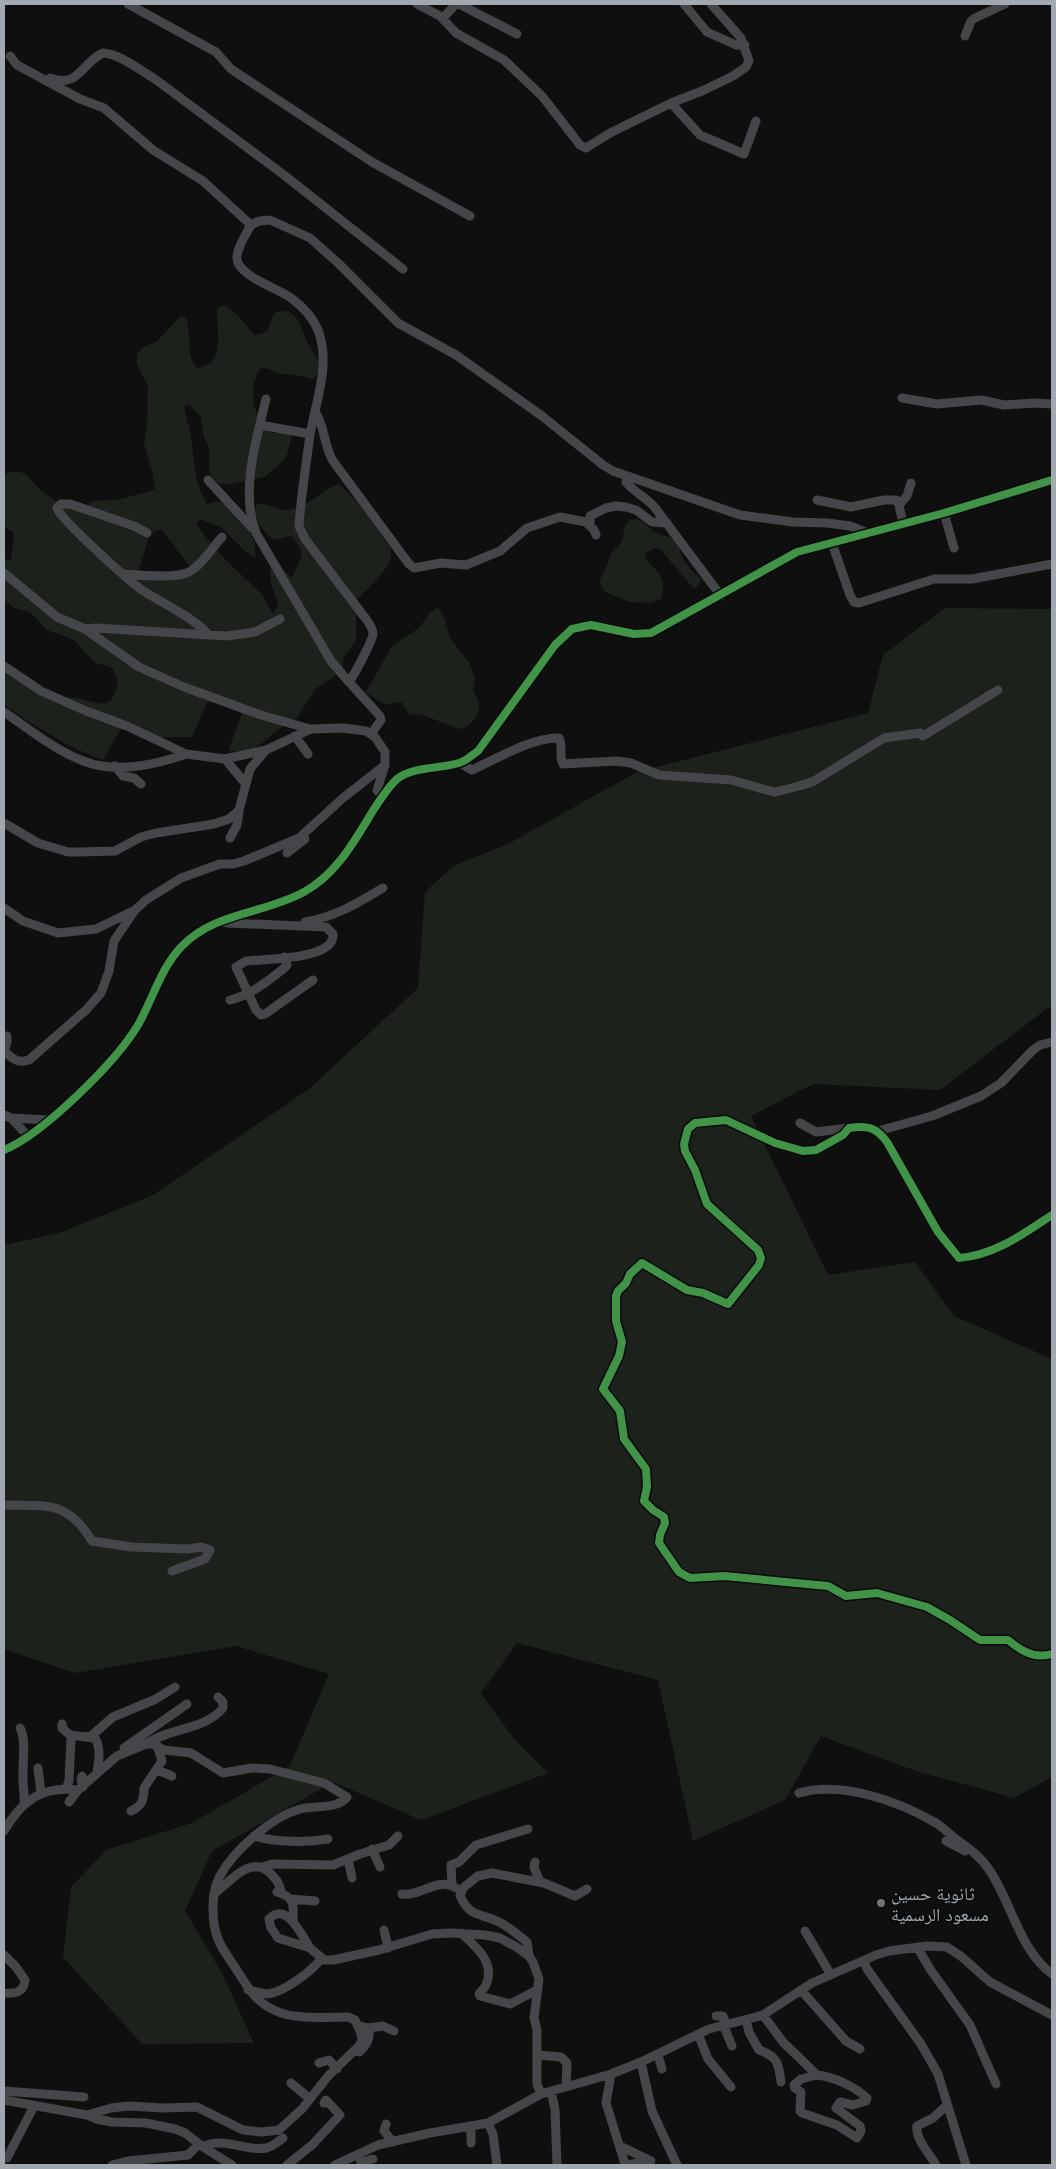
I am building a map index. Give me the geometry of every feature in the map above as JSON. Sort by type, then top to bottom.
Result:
[{"type":"street","points":[[128,4],[216,52],[231,69],[364,156],[470,216]]},
{"type":"street","points":[[417,4],[443,18],[456,33],[504,60],[534,88],[580,145],[586,148],[610,133],[671,103],[702,91],[740,72],[746,67],[749,61],[745,45],[711,4]]},
{"type":"street","points":[[443,18],[455,5],[459,4],[517,34]]},
{"type":"street","points":[[684,4],[707,32],[736,45],[745,45]]},
{"type":"street","points":[[965,36],[971,21],[1004,4]]},
{"type":"street","points":[[7,54],[36,71],[60,81],[73,78],[103,53],[111,55],[139,70],[155,79],[284,175],[403,268]]},
{"type":"street","points":[[7,54],[17,66],[80,99],[104,108],[153,150],[202,181],[251,225]]},
{"type":"street","points":[[671,103],[700,135],[744,154],[756,121]]},
{"type":"street","points":[[349,682],[373,634],[366,619],[300,532],[300,515],[310,434],[316,413],[324,361],[322,344],[313,320],[294,299],[246,273],[238,265],[236,256],[251,225],[259,221],[270,220],[310,238],[338,262],[398,323],[456,355],[542,416],[603,465],[628,476],[740,515],[793,522],[850,526],[868,533]]},
{"type":"street","points":[[902,398],[937,404],[981,400],[1004,405],[1052,404]]},
{"type":"street","points":[[256,534],[250,500],[252,470],[266,400]]},
{"type":"street","points":[[316,413],[322,426],[326,448],[332,462],[409,564],[414,568],[441,563],[466,566],[500,551],[528,528],[560,518],[582,520],[590,524]]},
{"type":"street","points":[[260,425],[310,434]]},
{"type":"street","points":[[628,476],[626,482],[629,486],[649,500],[675,532],[721,596]]},
{"type":"street","points":[[208,480],[256,534],[331,661],[380,716],[381,720],[371,734]]},
{"type":"street","points":[[4,1150],[28,1136],[48,1120],[103,1069],[127,1042],[139,1023],[167,965],[181,947],[198,933],[220,921],[292,898],[328,875],[344,855],[382,797],[397,780],[410,773],[460,763],[478,750],[555,645],[572,629],[591,625],[645,635],[666,626],[721,596],[797,552],[944,513],[1052,480]]},
{"type":"street","points":[[899,504],[907,496],[912,483]]},
{"type":"street","points":[[816,500],[851,507],[891,499],[896,500],[899,504],[903,524]]},
{"type":"street","points":[[146,532],[86,508],[65,503],[58,506],[58,512],[72,527],[123,574],[143,590],[191,618],[209,635]]},
{"type":"street","points":[[596,535],[590,524],[590,516],[593,513],[616,506],[636,510],[652,522],[666,523]]},
{"type":"street","points":[[944,513],[954,548]]},
{"type":"street","points":[[123,574],[166,575],[187,573],[222,538]]},
{"type":"street","points":[[832,543],[850,595],[854,602],[859,603],[934,579],[972,579],[1052,564]]},
{"type":"street","points":[[4,573],[57,617],[85,629],[125,658],[162,678],[261,715],[310,729],[355,728],[371,734],[382,745],[385,752],[385,765],[377,790],[382,797]]},
{"type":"street","points":[[85,629],[96,628],[227,636],[255,632],[280,619]]},
{"type":"street","points":[[4,666],[41,691],[86,711],[127,726],[186,754],[225,759],[266,750],[310,729]]},
{"type":"street","points":[[460,763],[472,770],[536,742],[559,738],[563,744],[560,760],[562,764],[616,761],[631,763],[659,775],[669,777],[731,780],[774,792],[789,787],[804,786],[884,738],[906,734],[926,734],[998,690]]},
{"type":"street","points":[[4,712],[72,755],[102,766],[164,761],[186,754]]},
{"type":"street","points":[[294,736],[308,754]]},
{"type":"street","points":[[230,838],[237,825],[245,783],[250,769],[266,750]]},
{"type":"street","points":[[225,759],[245,783]]},
{"type":"street","points":[[4,908],[23,921],[58,933],[96,929],[136,910],[182,878],[214,866],[233,864],[258,856],[299,838],[343,798],[385,765]]},
{"type":"street","points":[[115,766],[123,776],[134,778],[141,784]]},
{"type":"street","points":[[4,823],[38,843],[68,852],[102,852],[115,851],[142,837],[156,833],[222,822],[229,819],[239,810]]},
{"type":"street","points":[[287,853],[306,838],[312,826]]},
{"type":"street","points":[[293,925],[330,917],[353,907],[383,888]]},
{"type":"street","points":[[7,1036],[4,1051],[15,1061],[23,1062],[29,1060],[86,1010],[104,986],[111,963],[114,941],[136,910]]},
{"type":"street","points":[[220,921],[227,923],[326,927],[333,934],[328,947],[323,950],[246,961],[236,967],[256,1010],[261,1015],[313,980]]},
{"type":"street","points":[[230,1000],[249,993],[283,969],[287,965],[284,957]]},
{"type":"street","points":[[878,1131],[925,1118],[982,1096],[1006,1079],[1033,1050],[1040,1045],[1052,1042]]},
{"type":"street","points":[[8,1116],[48,1120]]},
{"type":"street","points":[[8,1116],[28,1136]]},
{"type":"street","points":[[849,1128],[843,1135],[816,1150],[803,1151],[775,1143],[726,1120],[695,1123],[688,1129],[684,1144],[685,1151],[695,1170],[707,1204],[750,1242],[758,1250],[761,1258],[756,1271],[728,1304],[703,1293],[687,1290],[642,1263],[630,1274],[616,1296],[616,1322],[622,1342],[619,1356],[603,1389],[620,1412],[626,1443],[646,1469],[647,1487],[644,1501],[664,1517],[665,1523],[659,1543],[679,1572],[690,1578],[724,1576],[828,1586],[846,1596],[877,1593],[926,1607],[980,1640],[1008,1640],[1023,1653],[1043,1657],[1052,1654]]},
{"type":"street","points":[[800,1123],[816,1132],[833,1132],[866,1126],[878,1131],[938,1232],[959,1258],[1002,1247],[1023,1236],[1052,1215]]},
{"type":"street","points":[[4,1505],[47,1506],[63,1509],[81,1524],[92,1541],[131,1546],[201,1548],[210,1550],[205,1559],[172,1571]]},
{"type":"street","points":[[88,1739],[113,1717],[156,1699],[175,1687]]},
{"type":"street","points":[[117,1756],[164,1734],[190,1728],[206,1721],[223,1708],[223,1702],[218,1697]]},
{"type":"street","points":[[69,1802],[80,1788],[125,1747],[187,1704]]},
{"type":"street","points":[[62,1724],[64,1730],[70,1735],[88,1739],[95,1738],[99,1748],[99,1761],[96,1773]]},
{"type":"street","points":[[20,1728],[23,1735],[22,1742],[25,1756],[23,1770],[26,1791],[24,1804]]},
{"type":"street","points":[[66,1789],[69,1781],[70,1735]]},
{"type":"street","points":[[146,1744],[152,1744],[158,1748],[191,1753],[223,1773],[260,1768],[302,1776],[334,1787],[347,1797],[343,1802],[336,1805],[294,1811],[254,1836],[231,1859],[220,1876],[214,1894],[215,1924],[218,1939],[248,1990],[265,2006],[293,2016],[348,2017],[370,2031],[367,2043],[334,2076],[329,2076]]},
{"type":"street","points":[[131,1811],[140,1807],[145,1797],[144,1788],[162,1761],[158,1748]]},
{"type":"street","points":[[38,1768],[41,1793]]},
{"type":"street","points":[[157,1770],[172,1776]]},
{"type":"street","points":[[80,1788],[82,1776]]},
{"type":"street","points":[[4,1831],[11,1819],[24,1804],[41,1793],[80,1788]]},
{"type":"street","points":[[799,1792],[822,1788],[872,1795],[897,1804],[937,1824],[968,1846],[989,1869],[1025,1943],[1052,1974]]},
{"type":"street","points":[[528,1829],[476,1845],[459,1862],[451,1865],[452,1886],[476,1915],[496,1920],[527,1942],[529,1956],[539,1979],[534,2018],[537,2084],[540,2094]]},
{"type":"street","points":[[254,1836],[276,1841],[288,1839],[311,1842],[328,1839]]},
{"type":"street","points":[[264,1867],[272,1864],[333,1865],[372,1849],[389,1845],[398,1836]]},
{"type":"street","points":[[946,1841],[960,1848],[984,1868],[989,1869]]},
{"type":"street","points":[[372,1849],[380,1867]]},
{"type":"street","points":[[348,1859],[352,1878]]},
{"type":"street","points":[[535,1862],[534,1867],[540,1882]]},
{"type":"street","points":[[214,1894],[244,1869],[258,1865],[264,1867],[280,1883],[278,1893],[286,1894],[290,1899],[293,1906],[293,1920],[310,1948],[322,1958],[333,1960],[388,1948],[432,1934],[461,1933],[474,1933],[500,1938],[529,1956]]},
{"type":"street","points":[[460,1895],[464,1887],[484,1874],[559,1883],[575,1896],[587,1889]]},
{"type":"street","points":[[402,1894],[417,1893],[432,1886],[452,1886]]},
{"type":"street","points":[[290,1899],[315,1901]]},
{"type":"street","points":[[293,1920],[280,1914],[272,1916],[269,1923],[278,1938],[310,1948]]},
{"type":"street","points":[[384,1930],[388,1948]]},
{"type":"street","points":[[805,1931],[831,1975]]},
{"type":"street","points":[[461,1933],[480,1950],[486,1960],[488,1976],[484,1988],[478,1994],[480,1996],[510,2004],[537,1990]]},
{"type":"street","points":[[335,2165],[358,2154],[393,2142],[430,2133],[488,2123],[540,2094],[611,2074],[641,2062],[698,2034],[725,2024],[763,2015],[802,1990],[882,1953],[942,1946],[954,1950],[990,1982],[1052,2015]]},
{"type":"street","points":[[917,1948],[930,1969],[976,2031],[996,2084]]},
{"type":"street","points":[[4,1955],[25,1980],[23,1988],[18,1993],[4,1993]]},
{"type":"street","points":[[248,1990],[268,1994],[276,1992],[304,1975],[322,1958]]},
{"type":"street","points":[[864,1961],[867,1969],[921,2044],[938,2074],[966,2165]]},
{"type":"street","points":[[802,1990],[846,2041],[860,2049]]},
{"type":"street","points":[[763,2015],[783,2042],[816,2075],[854,2087],[867,2098],[866,2101],[858,2104],[840,2102],[836,2108],[860,2126],[861,2131],[856,2138],[838,2125],[800,2111],[801,2092],[794,2085],[801,2080],[816,2075]]},
{"type":"street","points":[[716,2016],[723,2016],[732,2046]]},
{"type":"street","points":[[746,2020],[749,2032],[759,2050],[769,2053],[779,2064],[782,2082]]},
{"type":"street","points":[[363,2027],[383,2026],[394,2031]]},
{"type":"street","points":[[87,2115],[111,2108],[129,2106],[162,2108],[197,2107],[238,2128],[254,2132],[279,2130],[285,2126],[329,2076],[359,2046],[362,2040],[363,2027]]},
{"type":"street","points":[[698,2034],[708,2059],[731,2087]]},
{"type":"street","points":[[658,2054],[662,2069]]},
{"type":"street","points":[[537,2055],[561,2057],[567,2063],[566,2087]]},
{"type":"street","points":[[319,2063],[329,2060],[337,2069]]},
{"type":"street","points":[[641,2062],[652,2112],[677,2165]]},
{"type":"street","points":[[611,2074],[611,2085],[606,2097],[606,2103],[620,2146]]},
{"type":"street","points":[[291,2083],[310,2099]]},
{"type":"street","points":[[935,2094],[941,2085]]},
{"type":"street","points":[[4,2091],[84,2097]]},
{"type":"street","points":[[551,2091],[555,2108],[557,2165]]},
{"type":"street","points":[[4,2100],[87,2115],[112,2122],[146,2123],[175,2129],[185,2133],[201,2146],[232,2165]]},
{"type":"street","points":[[287,2165],[312,2145],[340,2115],[326,2100],[324,2103]]},
{"type":"street","points":[[936,2165],[918,2136],[917,2126],[933,2118],[947,2105]]},
{"type":"street","points":[[7,2158],[34,2106]]},
{"type":"street","points":[[488,2123],[493,2134],[497,2165]]},
{"type":"street","points":[[386,2124],[384,2131],[393,2142]]},
{"type":"street","points":[[471,2127],[471,2142]]},
{"type":"street","points":[[112,2165],[128,2161],[163,2162],[188,2155],[201,2146],[210,2144],[266,2149],[283,2138]]},
{"type":"street","points":[[358,2154],[362,2162],[373,2160]]},
{"type":"shaded area","points":[[222,305],[232,311],[254,335],[268,330],[276,312],[284,311],[290,313],[298,321],[322,371],[312,379],[280,373],[267,368],[260,369],[253,388],[253,401],[260,421],[268,431],[292,435],[287,455],[265,477],[231,484],[220,484],[211,476],[209,471],[209,447],[204,437],[201,417],[189,404],[184,406],[196,475],[203,497],[207,504],[221,501],[224,503],[247,528],[254,542],[255,558],[246,552],[221,527],[200,519],[196,523],[202,532],[225,559],[261,594],[274,613],[278,604],[271,583],[270,568],[281,567],[292,578],[300,560],[301,552],[300,547],[291,536],[274,540],[266,533],[257,519],[257,504],[266,504],[283,510],[294,509],[339,484],[373,523],[391,549],[391,557],[384,571],[356,601],[356,640],[343,659],[343,671],[315,689],[297,718],[276,731],[265,741],[249,752],[228,751],[243,710],[209,698],[192,737],[157,737],[121,729],[103,760],[64,742],[4,705],[4,667],[47,693],[101,704],[110,701],[113,697],[117,681],[112,668],[94,662],[74,640],[47,630],[30,612],[14,608],[4,599],[4,558],[11,561],[14,533],[4,526],[4,474],[16,471],[26,474],[40,490],[58,502],[84,506],[94,501],[116,500],[155,490],[144,443],[147,425],[148,387],[137,364],[137,354],[145,346],[156,342],[181,316],[186,318],[188,324],[193,362],[197,368],[206,365],[213,360],[218,344],[217,309]],"holes":[[[161,529],[192,569],[187,572],[138,572],[150,534]]]},
{"type":"shaded area","points":[[635,519],[644,522],[659,534],[673,538],[680,544],[683,559],[701,579],[699,585],[694,589],[660,549],[654,548],[646,553],[645,558],[661,576],[663,591],[661,599],[651,603],[630,602],[605,592],[599,581],[612,552],[622,540],[626,525]]},
{"type":"shaded area","points":[[438,607],[444,617],[450,638],[470,664],[475,680],[473,691],[479,701],[477,714],[469,725],[462,729],[422,715],[410,715],[401,702],[385,705],[365,692],[392,646],[419,628],[430,613]]},
{"type":"shaded area","points":[[945,608],[1052,609],[1052,1007],[1049,1007],[940,1090],[813,1084],[751,1116],[828,1275],[915,1262],[954,1316],[1052,1359],[1052,1777],[1014,1798],[916,1771],[821,1736],[785,1800],[693,1841],[658,1680],[517,1643],[481,1693],[514,1739],[548,1773],[421,1820],[333,1782],[212,1851],[185,1911],[222,1973],[254,2043],[142,2044],[63,1957],[71,1887],[106,1850],[192,1823],[290,1766],[329,1674],[236,1646],[75,1673],[4,1649],[4,1245],[59,1233],[153,1195],[309,1089],[418,988],[425,892],[453,866],[508,844],[637,772],[868,713],[883,655]]},
{"type":"cycle path","points":[[4,1150],[20,1142],[58,1113],[113,1058],[138,1025],[162,974],[182,946],[209,926],[289,899],[316,885],[336,866],[382,797],[397,779],[411,772],[459,763],[478,751],[555,645],[572,629],[591,625],[634,634],[651,633],[797,552],[944,513],[1052,480]]},
{"type":"cycle path","points":[[1052,1215],[997,1248],[985,1253],[959,1258],[938,1232],[887,1142],[875,1130],[866,1127],[849,1128],[843,1135],[816,1150],[803,1151],[775,1143],[726,1120],[695,1123],[688,1129],[684,1144],[685,1151],[695,1170],[707,1204],[758,1250],[761,1258],[759,1265],[728,1304],[703,1293],[687,1290],[642,1263],[630,1274],[616,1296],[616,1321],[622,1342],[619,1356],[603,1389],[620,1411],[624,1439],[646,1469],[647,1487],[644,1501],[664,1517],[665,1523],[659,1543],[679,1572],[690,1578],[724,1576],[828,1586],[846,1596],[877,1593],[927,1607],[980,1640],[1008,1640],[1018,1648],[1034,1655],[1052,1654]]},
{"type":"place","name":"ثانوية حسين مسعود الرسمية","points":[[881,1903]]}]
